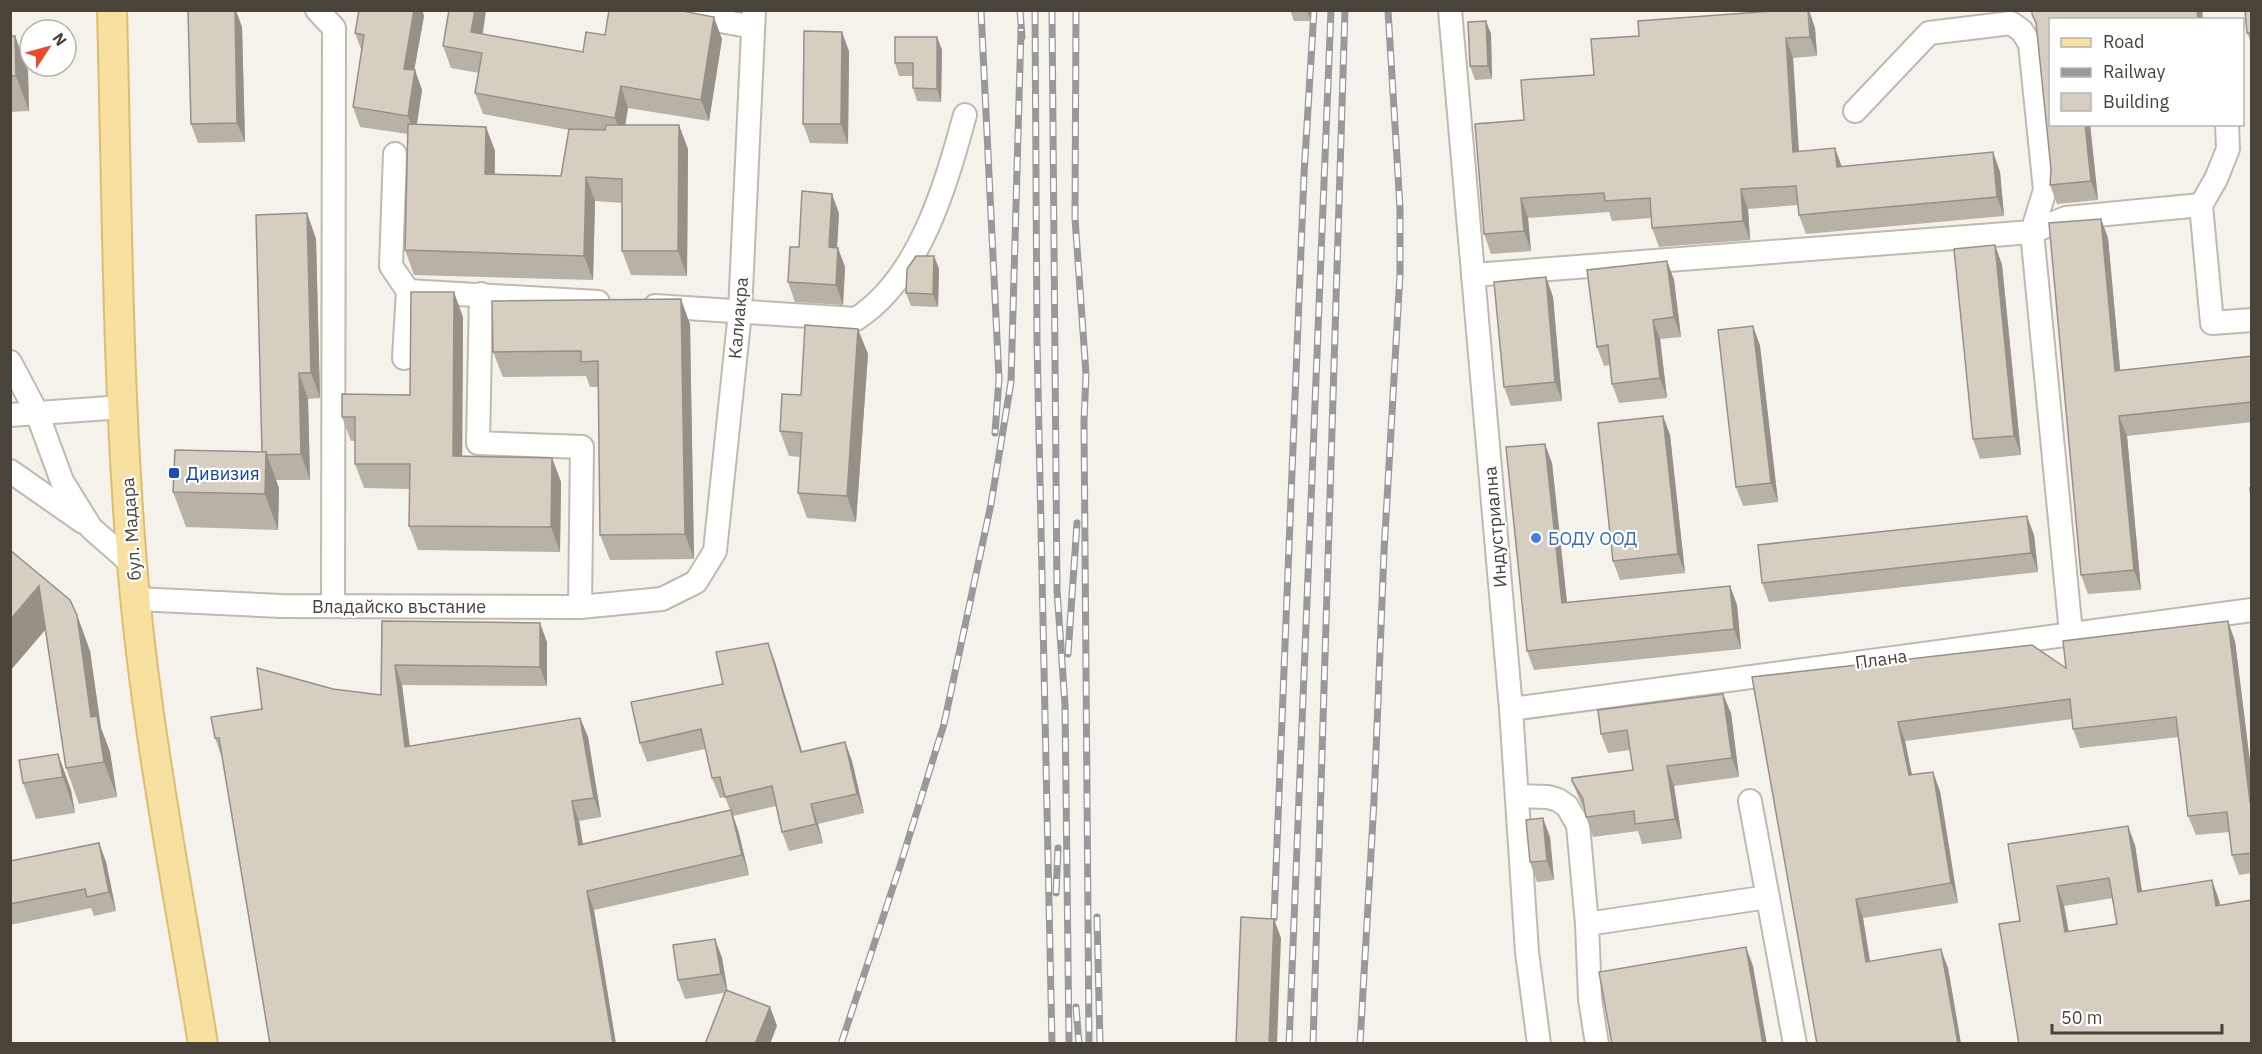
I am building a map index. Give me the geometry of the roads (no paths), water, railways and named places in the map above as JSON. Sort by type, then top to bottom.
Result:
[{"type":"main road","name":"бул. Мадара","points":[[112,10],[123,407],[132,564],[149,715],[202,1044]]},
{"type":"street","points":[[317,10],[334,28],[333,605]]},
{"type":"street","points":[[661,10],[754,19]]},
{"type":"street","name":"Индустриална","points":[[1450,10],[1511,709],[1527,952],[1539,1044]]},
{"type":"street","name":"Калиакра","points":[[662,599],[696,582],[715,551],[740,312],[754,19]]},
{"type":"street","points":[[1855,111],[1929,33],[2011,23],[2022,31],[2030,44],[2045,190],[2032,232],[2072,633]]},
{"type":"street","points":[[408,291],[856,319],[872,309],[917,249],[945,186],[965,115]]},
{"type":"street","points":[[2227,126],[2228,149],[2216,179],[2201,205],[2212,323],[2252,320]]},
{"type":"street","points":[[395,154],[391,266],[408,291],[404,358]]},
{"type":"street","points":[[1473,275],[2032,232],[2066,218],[2201,205]]},
{"type":"street","points":[[481,294],[478,443],[582,447],[579,607]]},
{"type":"street","points":[[10,362],[37,413],[62,481],[91,528]]},
{"type":"street","points":[[10,415],[123,407]]},
{"type":"street","points":[[10,471],[91,528],[132,564]]},
{"type":"street","name":"Владайско въстание","points":[[136,599],[281,606],[579,607],[662,599]]},
{"type":"street","name":"Плана","points":[[1511,709],[2252,610]]},
{"type":"street","points":[[1517,796],[1548,797],[1558,800],[1574,814],[1578,825],[1587,924],[1590,999],[1597,1044]]},
{"type":"street","points":[[1750,801],[1795,1044]]},
{"type":"street","points":[[1587,924],[1768,897]]},
{"type":"railway","points":[[981,10],[999,379],[995,433]]},
{"type":"railway","points":[[1020,10],[1022,37]]},
{"type":"railway","points":[[1035,10],[1037,339],[1052,1044]]},
{"type":"railway","points":[[1052,10],[1057,590],[1065,705],[1069,1044]]},
{"type":"railway","points":[[1076,10],[1075,218],[1086,374],[1084,421],[1089,1044]]},
{"type":"railway","points":[[1274,918],[1304,175],[1314,10]]},
{"type":"railway","points":[[1289,1044],[1331,10]]},
{"type":"railway","points":[[1313,1044],[1345,10]]},
{"type":"railway","points":[[1360,1044],[1400,274],[1400,208],[1388,10]]},
{"type":"railway","points":[[841,1044],[944,724],[991,504],[1011,382],[1021,29]]},
{"type":"railway","points":[[1068,654],[1077,523]]},
{"type":"railway","points":[[1056,893],[1058,848]]},
{"type":"railway","points":[[1097,917],[1100,1044]]},
{"type":"railway","points":[[1076,1007],[1079,1044]]},
{"type":"place","name":"Дивизия","points":[[174,473]]},
{"type":"place","name":"БОДУ ООД","points":[[1536,538]]}]
